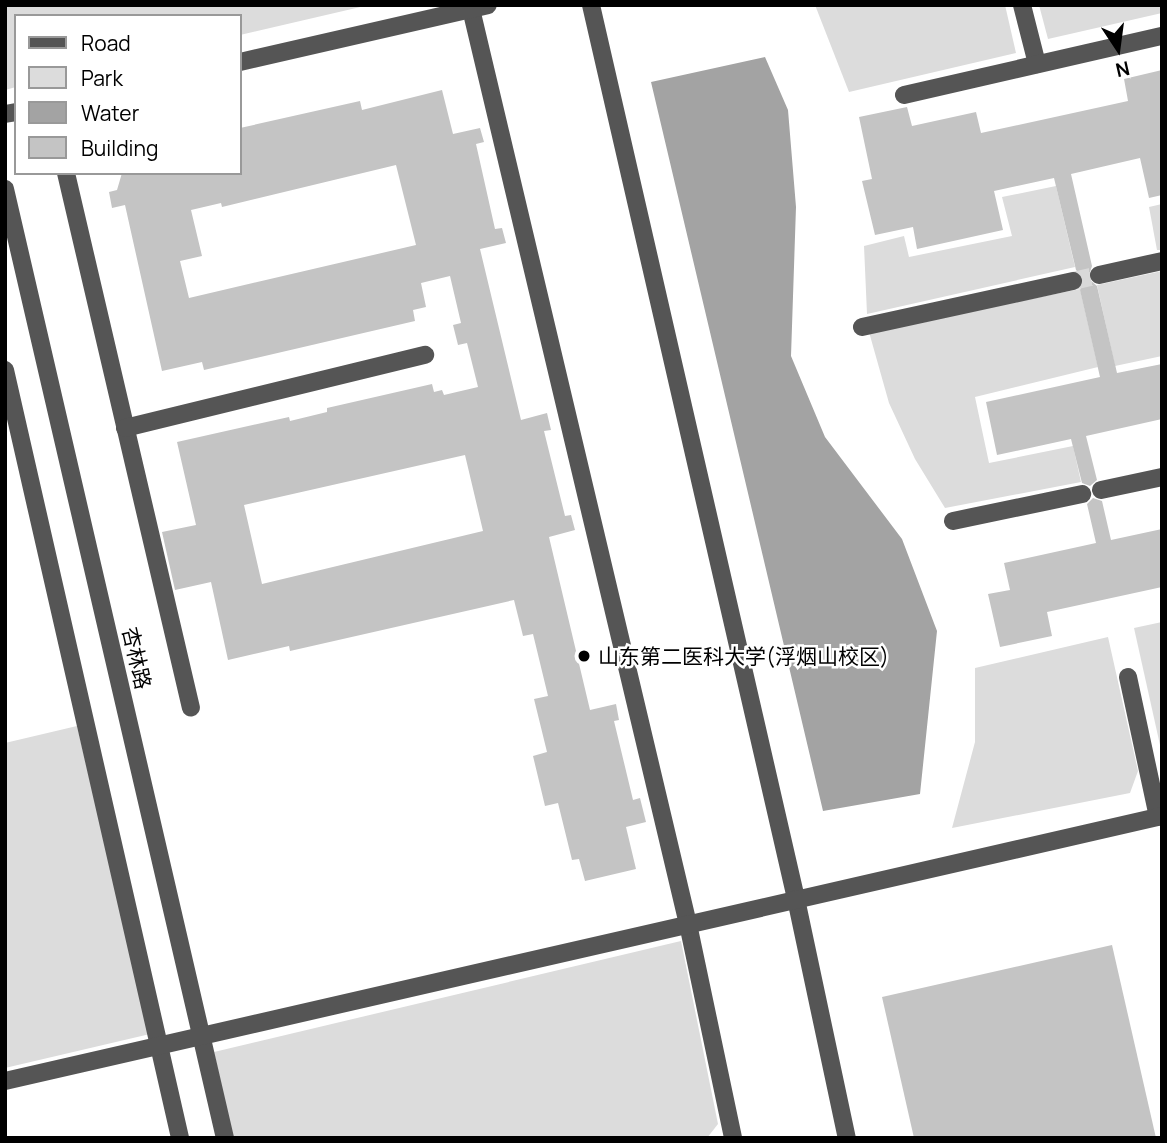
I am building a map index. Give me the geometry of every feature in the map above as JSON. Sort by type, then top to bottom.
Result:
[{"type":"lane","points":[[591,5],[796,899],[847,1138]]},
{"type":"lane","points":[[1023,5],[1037,64]]},
{"type":"lane","points":[[242,62],[480,7],[688,924],[733,1138]]},
{"type":"lane","points":[[904,95],[1162,36]]},
{"type":"lane","points":[[66,175],[191,708]]},
{"type":"lane","name":"杏林路","points":[[5,190],[225,1138]]},
{"type":"lane","points":[[1099,275],[1162,261]]},
{"type":"lane","points":[[862,327],[1073,281]]},
{"type":"lane","points":[[125,428],[425,355]]},
{"type":"lane","points":[[5,370],[180,1138]]},
{"type":"lane","points":[[1101,490],[1162,477]]},
{"type":"lane","points":[[953,521],[1082,494]]},
{"type":"lane","points":[[5,1081],[1160,817],[1128,677]]},
{"type":"green space","points":[[5,5],[369,5],[242,35],[242,14],[14,14],[14,88],[5,90]]},
{"type":"green space","points":[[815,5],[1005,5],[1016,53],[849,92]]},
{"type":"green space","points":[[1039,5],[1162,5],[1162,13],[1048,39]]},
{"type":"green space","points":[[1056,186],[1075,267],[867,314],[864,246],[904,236],[909,257],[1012,236],[1002,197]]},
{"type":"green space","points":[[1162,204],[1162,250],[1157,250],[1149,207]]},
{"type":"green space","points":[[1162,271],[1162,356],[1115,366],[1097,285]]},
{"type":"green space","points":[[1080,289],[1098,367],[975,397],[989,463],[1073,446],[1081,482],[945,508],[915,459],[889,403],[869,332]]},
{"type":"green space","points":[[1162,622],[1162,754],[1134,628]]},
{"type":"green space","points":[[1108,637],[1138,771],[1130,793],[952,828],[975,742],[975,668]]},
{"type":"green space","points":[[77,726],[150,1034],[5,1068],[5,743]]},
{"type":"green space","points":[[681,941],[718,1124],[707,1138],[233,1138],[214,1052]]},
{"type":"water","points":[[765,57],[788,110],[796,207],[791,356],[825,437],[902,539],[937,631],[920,794],[823,811],[651,82]]},
{"type":"building","points":[[1162,70],[1162,195],[1149,198],[1140,158],[1071,174],[1092,266],[1088,278],[1097,286],[1117,373],[1162,364],[1162,419],[1086,436],[1097,480],[1090,486],[1082,483],[1071,439],[997,455],[986,402],[1100,377],[1080,290],[1084,278],[1076,270],[1054,178],[994,191],[1003,230],[917,249],[913,227],[875,235],[862,181],[872,179],[859,117],[907,107],[912,126],[976,112],[981,133],[1128,101],[1124,79]]},
{"type":"building","points":[[442,90],[453,134],[480,128],[484,142],[476,144],[495,229],[502,228],[506,243],[480,249],[521,420],[547,413],[551,430],[544,431],[565,516],[571,515],[575,530],[549,537],[590,710],[616,704],[619,720],[614,721],[633,800],[640,798],[646,822],[626,827],[636,869],[585,881],[579,859],[572,860],[558,803],[545,806],[533,756],[547,752],[534,699],[548,696],[533,634],[523,636],[514,600],[290,651],[289,646],[228,660],[211,582],[175,590],[162,532],[196,525],[177,442],[289,417],[290,421],[327,412],[327,408],[432,384],[434,392],[442,390],[444,395],[478,387],[467,343],[458,345],[453,325],[461,323],[450,276],[421,283],[426,307],[413,310],[415,321],[204,370],[202,362],[162,371],[125,205],[112,208],[109,192],[117,190],[121,175],[242,175],[242,128],[360,101],[362,110]],"holes":[[[396,165],[416,245],[189,298],[180,261],[202,256],[191,210],[221,203],[222,207]],[[465,455],[483,531],[262,584],[244,505]]]},
{"type":"building","points":[[1093,498],[1102,501],[1111,540],[1162,529],[1162,587],[1047,612],[1052,636],[1000,647],[988,594],[1010,590],[1004,563],[1096,543],[1087,504]]},
{"type":"building","points":[[1112,945],[1156,1138],[914,1138],[882,997]]},
{"type":"tunnel","points":[[1073,281],[1099,275]]},
{"type":"place","name":"山东第二医科大学(浮烟山校区)","points":[[584,656]]}]
